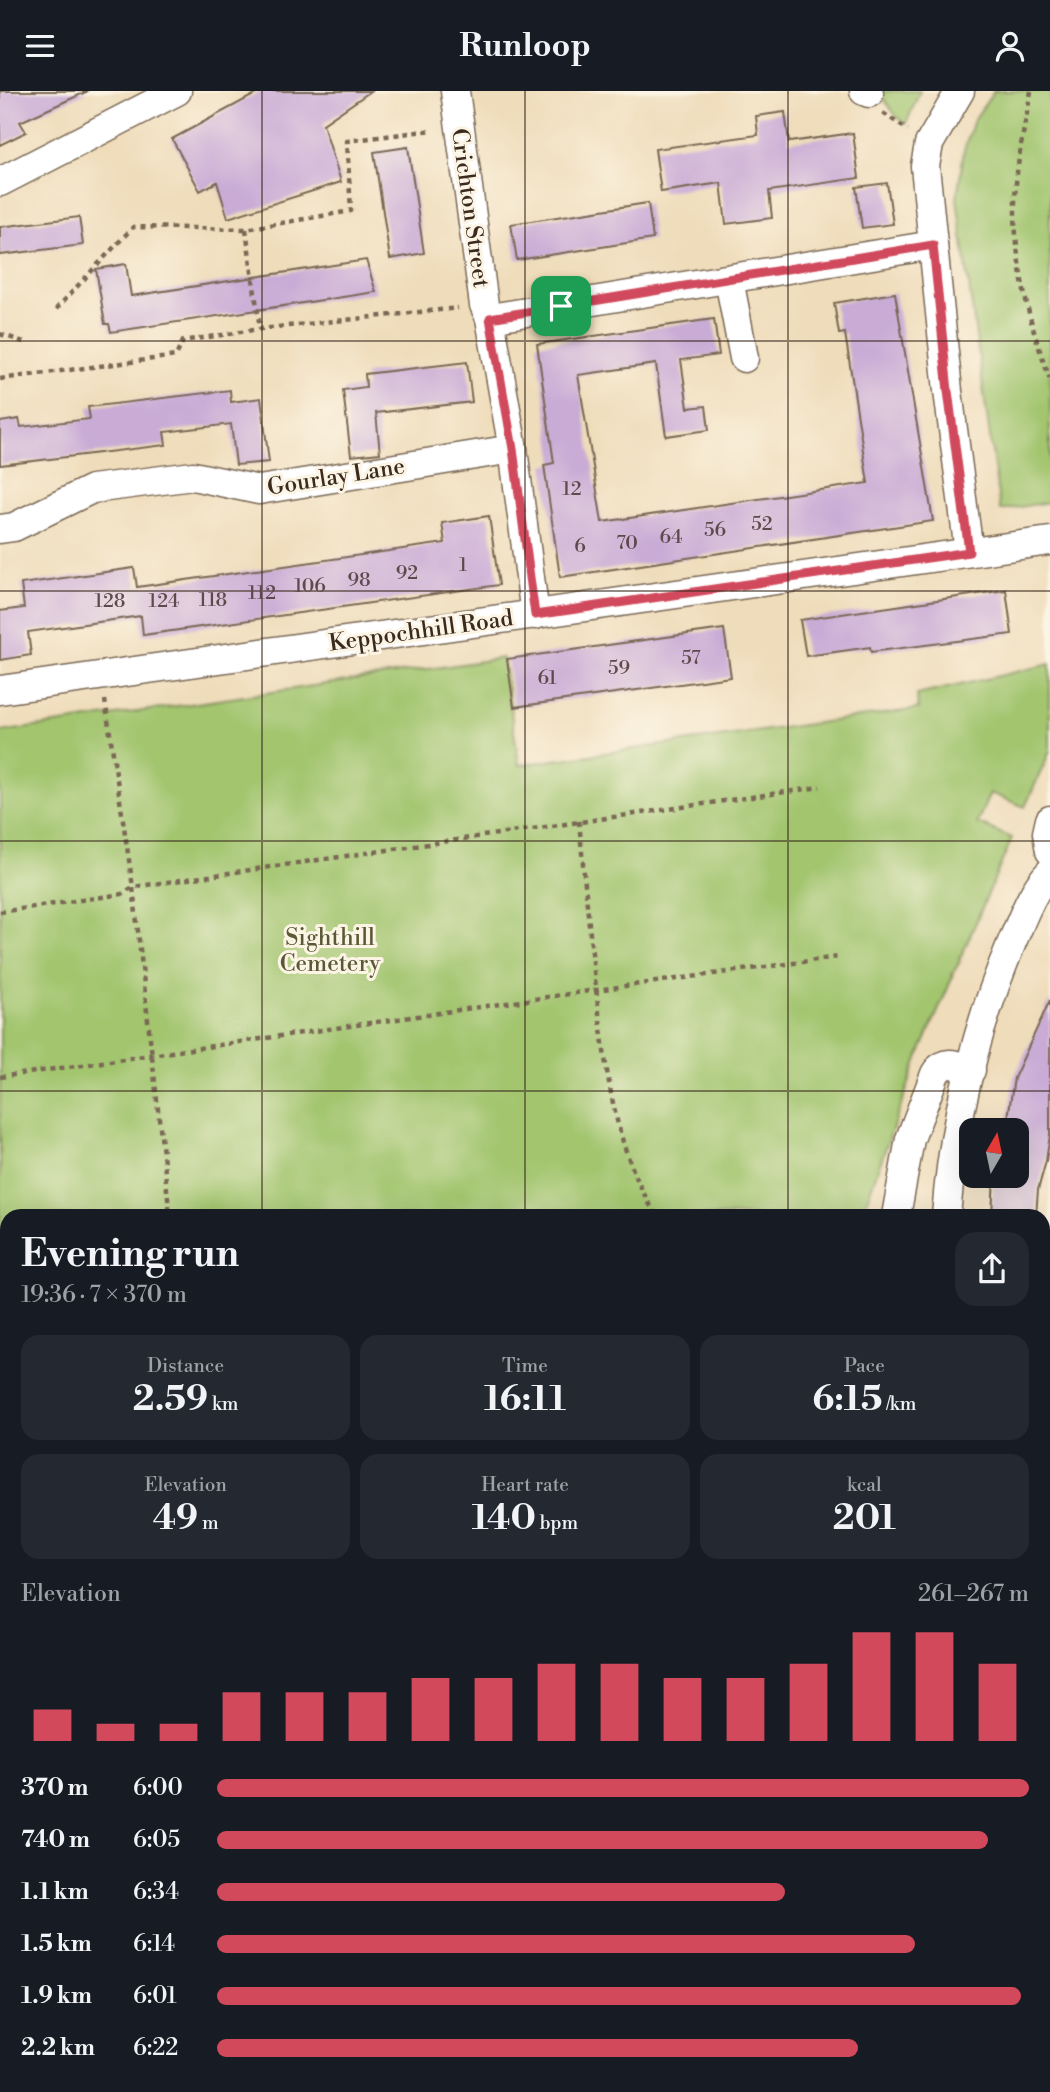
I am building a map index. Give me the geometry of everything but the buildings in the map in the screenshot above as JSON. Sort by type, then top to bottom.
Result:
[{"type":"street","points":[[0,182],[177,91]]},
{"type":"street","name":"Crichton Street","points":[[455,91],[458,127],[487,312],[513,449],[535,615]]},
{"type":"street","points":[[960,91],[929,144],[925,166],[948,391],[969,552]]},
{"type":"street","points":[[487,312],[729,279],[933,245]]},
{"type":"street","points":[[729,279],[744,358]]},
{"type":"street","name":"Gourlay Lane","points":[[0,529],[14,527],[92,489],[193,476],[259,490],[513,449]]},
{"type":"street","name":"Keppochhill Road","points":[[0,690],[1050,541]]},
{"type":"street","points":[[1050,820],[1047,833],[1050,851]]},
{"type":"street","points":[[947,1209],[955,1147],[971,1070],[992,991],[1032,894],[1050,872]]},
{"type":"street","points":[[897,1209],[910,1139],[935,1074],[946,1063],[971,1070]]},
{"type":"path","points":[[1031,91],[1022,143],[1015,213],[1025,299],[1050,379]]},
{"type":"path","points":[[867,92],[883,113],[929,144]]},
{"type":"path","points":[[56,309],[133,227],[246,229],[351,211],[347,141],[458,127]]},
{"type":"path","points":[[246,229],[260,329]]},
{"type":"path","points":[[0,379],[176,356],[183,341],[260,329],[487,312]]},
{"type":"path","points":[[0,334],[27,343]]},
{"type":"path","points":[[102,675],[133,887],[169,1209]]},
{"type":"path","points":[[0,912],[122,894],[133,887],[820,787]]},
{"type":"path","points":[[579,821],[596,990],[616,1122],[632,1172],[653,1209]]},
{"type":"path","points":[[0,1077],[838,957]]},
{"type":"green space","points":[[878,91],[920,91],[906,124],[897,117]]},
{"type":"green space","points":[[994,91],[1050,91],[1050,502],[1000,510],[957,198],[964,150],[974,120]]},
{"type":"green space","name":"Sighthill Cemetery","points":[[503,658],[519,765],[918,709],[917,695],[1050,664],[1050,751],[1025,807],[990,793],[977,823],[1012,838],[920,1053],[864,1209],[0,1209],[0,732]]},
{"type":"route","points":[[933,245],[948,391],[969,552],[535,615],[513,449],[490,318],[561,306],[933,245]]}]
